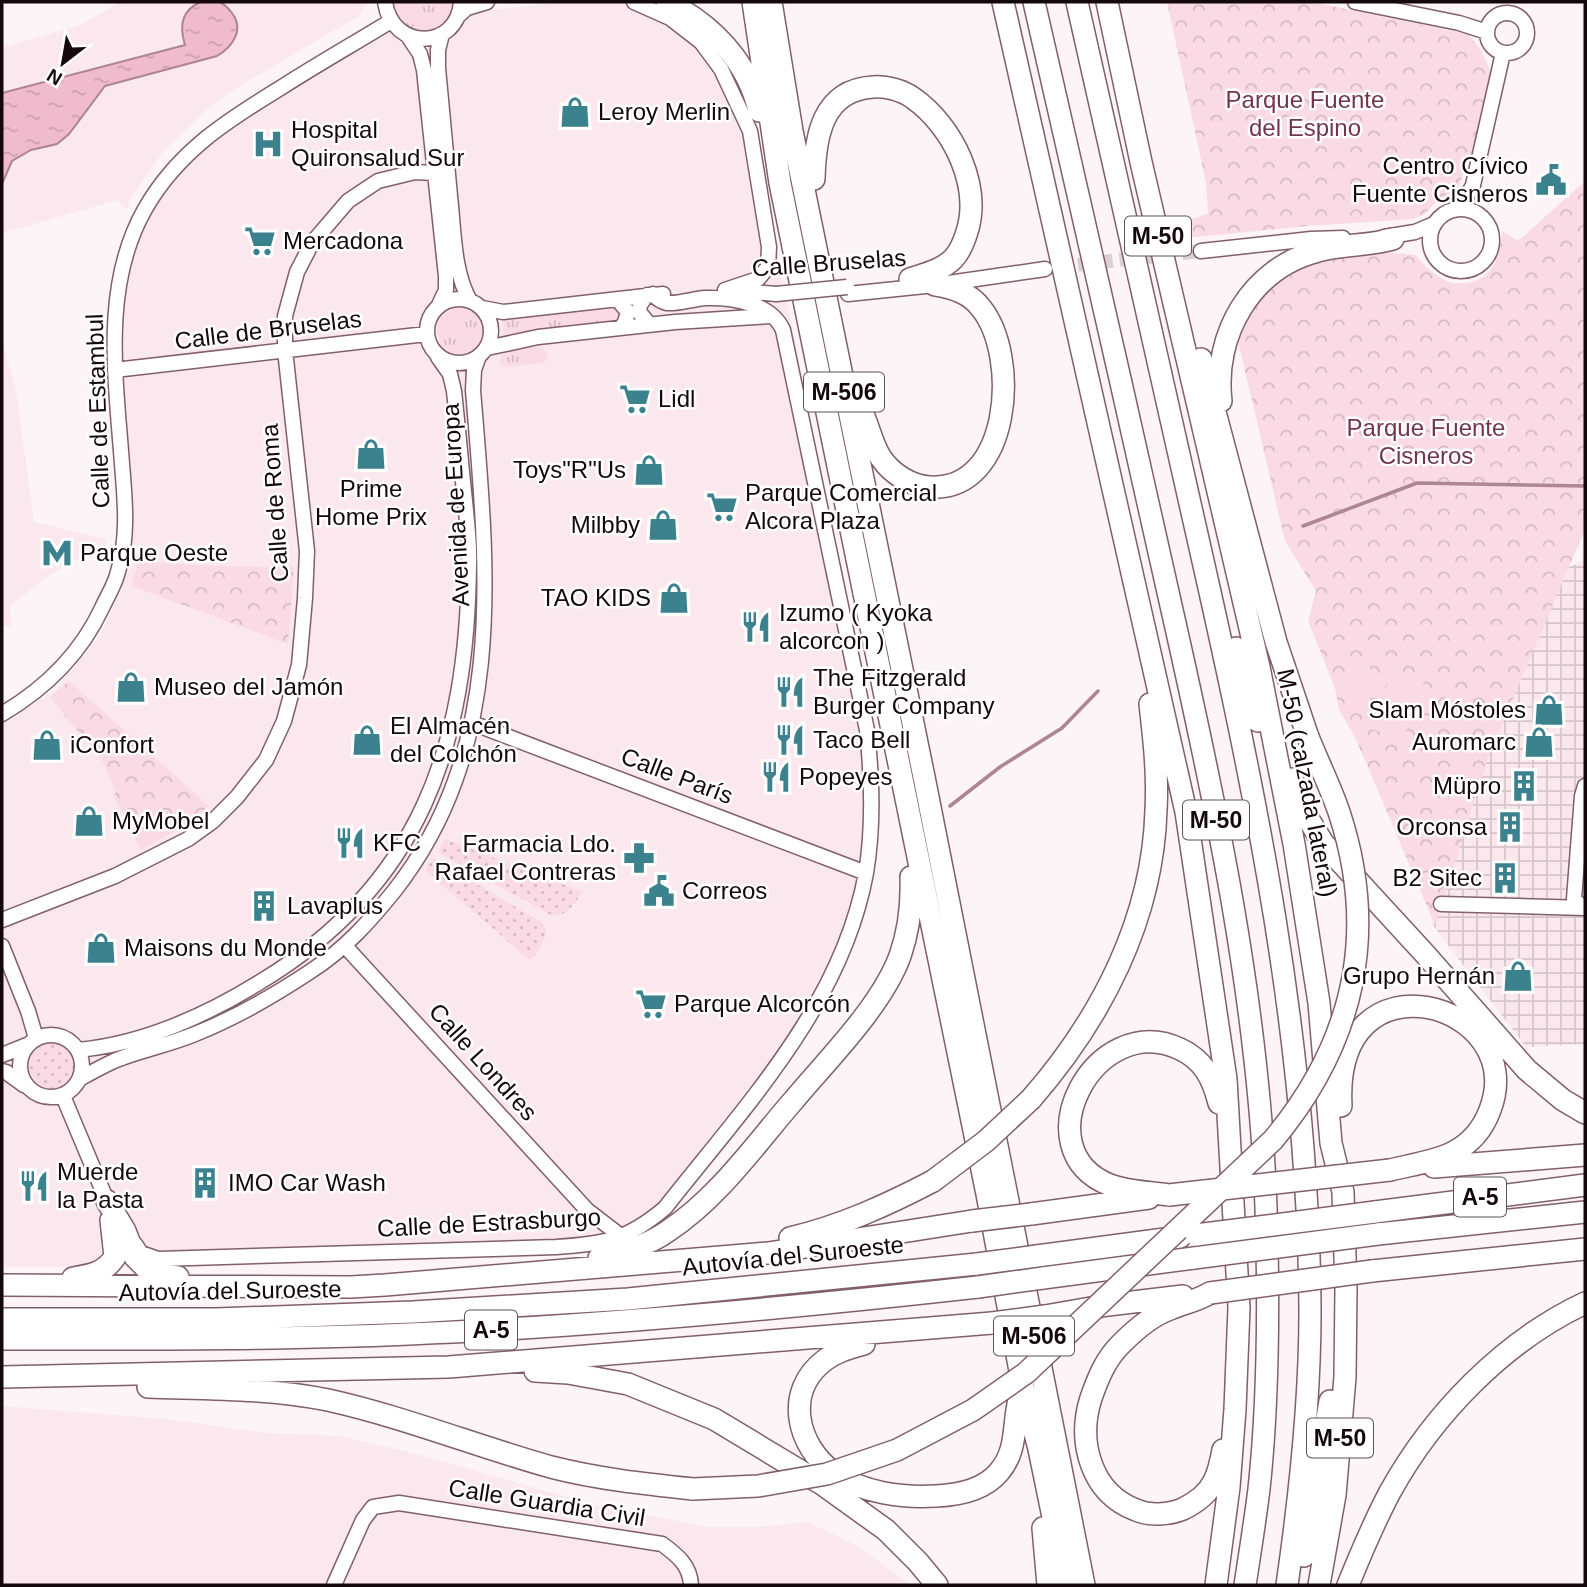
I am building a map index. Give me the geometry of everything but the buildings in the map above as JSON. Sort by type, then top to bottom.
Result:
[{"type":"highway","points":[[667,2],[715,33],[736,60],[757,103],[769,157],[780,183]]},
{"type":"highway","name":"M-506","points":[[753,2],[780,183],[987,1194],[1023,1387],[1039,1449],[1067,1585]]},
{"type":"highway","name":"M-506","points":[[771,2],[780,73],[794,145],[925,782],[1084,1585]]},
{"type":"highway","points":[[784,2],[804,133],[863,414],[905,649],[925,782]]},
{"type":"highway","points":[[1003,2],[1186,812],[1226,1079],[1232,1153],[1238,1324],[1229,1487],[1216,1585]]},
{"type":"highway","name":"M-50","points":[[1032,2],[1190,688],[1243,965],[1262,1145],[1268,1315],[1267,1379],[1259,1489],[1245,1585]]},
{"type":"highway","name":"M-50","points":[[1077,2],[1257,806],[1283,961],[1304,1148],[1310,1310],[1308,1379],[1299,1493],[1287,1585]]},
{"type":"highway","points":[[27,1377],[110,1387],[266,1390],[314,1398],[406,1420],[552,1467],[615,1480],[693,1489],[758,1486],[827,1474],[897,1450],[973,1410],[1026,1373],[1273,1140],[1293,1117],[1332,1049],[1346,1013],[1356,972],[1359,933],[1354,878],[1339,812],[1308,737],[1276,642],[1109,2]]},
{"type":"highway","name":"M-50 (calzada lateral)","points":[[1109,2],[1141,162],[1259,667],[1294,844],[1319,1003],[1331,1143],[1343,1192],[1346,1289],[1345,1377],[1335,1495],[1320,1585]]},
{"type":"highway","points":[[814,179],[814,148],[822,122],[838,100],[857,88],[885,86],[912,97],[937,120],[957,150],[969,188],[970,223],[961,249],[953,259],[932,272],[910,279]]},
{"type":"highway","points":[[1276,642],[1270,606],[1223,419],[1219,385],[1221,356],[1237,312],[1250,293],[1273,273],[1316,251],[1384,238]]},
{"type":"highway","points":[[863,414],[881,458],[898,476],[920,486],[938,488],[959,483],[977,471],[990,449],[1000,418],[1004,384],[1002,360],[993,329],[981,307],[964,293],[935,285]]},
{"type":"highway","points":[[696,1259],[793,1238],[848,1221],[933,1181],[986,1141],[1031,1099],[1061,1066],[1112,980],[1133,931],[1148,874],[1156,813],[1156,758],[1149,692],[1105,486],[1100,430]]},
{"type":"highway","name":"M-50","points":[[1195,523],[1217,579],[1294,844]]},
{"type":"highway","points":[[1259,667],[1297,794],[1323,843],[1527,1070],[1563,1100],[1585,1113]]},
{"type":"highway","points":[[527,1275],[639,1247],[667,1232],[688,1216],[719,1186],[804,1088],[875,1002],[888,982],[908,931],[912,901],[911,873],[888,749],[884,699]]},
{"type":"highway","points":[[1343,1192],[1341,1073],[1345,1055],[1357,1032],[1377,1014],[1402,1005],[1434,1008],[1453,1014],[1474,1031],[1489,1054],[1495,1088],[1487,1118],[1472,1140],[1451,1153],[1390,1170]]},
{"type":"highway","points":[[1169,1195],[1112,1186],[1088,1171],[1074,1148],[1069,1114],[1075,1096],[1088,1074],[1112,1053],[1140,1041],[1164,1042],[1192,1055],[1213,1080],[1232,1153]]},
{"type":"highway","points":[[1299,1585],[1333,1380],[1337,1250],[1331,1143]]},
{"type":"highway","points":[[2,1285],[351,1287],[527,1275],[768,1253],[972,1221],[1169,1195],[1390,1170],[1585,1155]]},
{"type":"highway","name":"Autovía del Suroeste","points":[[2,1319],[216,1319],[628,1300],[977,1264],[1585,1185]]},
{"type":"highway","points":[[107,1201],[125,1231],[135,1257],[147,1269],[157,1274],[215,1278],[256,1286]]},
{"type":"highway","points":[[30,1286],[97,1274],[108,1267],[116,1257],[107,1201]]},
{"type":"highway","name":"Autovía del Suroeste","points":[[2,1339],[239,1339],[491,1330],[728,1312],[978,1287],[1378,1234],[1585,1212]]},
{"type":"highway","points":[[2,1377],[449,1367],[898,1332],[992,1323],[1108,1305],[1372,1271],[1585,1249]]},
{"type":"highway","points":[[1210,1293],[1198,1300],[1169,1309],[1150,1320],[1116,1349],[1097,1380],[1089,1406],[1085,1434],[1087,1450],[1094,1474],[1104,1489],[1121,1505],[1143,1513],[1176,1512],[1203,1496],[1214,1482],[1223,1447],[1229,1363],[1238,1324]]},
{"type":"highway","points":[[1348,1585],[1366,1539],[1391,1490],[1449,1407],[1494,1364],[1533,1334],[1585,1303]]},
{"type":"highway","points":[[898,1332],[841,1350],[825,1360],[804,1384],[798,1406],[802,1432],[816,1457],[835,1474],[864,1487],[889,1494],[920,1497],[949,1495],[987,1483],[1000,1471],[1010,1454],[1015,1436],[1017,1406],[1023,1387]]},
{"type":"highway","points":[[449,1367],[568,1373],[628,1384],[714,1419],[822,1484],[886,1530],[937,1585]]},
{"type":"highway","points":[[1031,1422],[1031,1450],[1048,1585]]},
{"type":"street","points":[[386,2],[391,21],[408,36],[420,54],[424,70],[446,276],[446,290],[439,305]]},
{"type":"street","points":[[408,36],[425,39],[442,34],[452,26],[460,9],[487,2]]},
{"type":"street","points":[[634,2],[670,18],[701,42],[721,69],[750,131],[769,247],[768,267],[758,279],[725,290]]},
{"type":"street","points":[[1355,2],[1459,23],[1487,32]]},
{"type":"street","points":[[1517,16],[1526,2]]},
{"type":"street","points":[[1504,13],[1517,16],[1526,26],[1526,39],[1519,49],[1503,53],[1492,47],[1487,32],[1491,20],[1504,13]]},
{"type":"street","name":"Calle de Estambul","points":[[2,714],[28,699],[78,651],[117,576],[122,556],[126,509],[115,370],[114,317],[121,273],[145,209],[174,168],[222,124],[391,21]]},
{"type":"street","points":[[442,34],[438,50],[438,68],[460,275],[463,288],[476,304],[490,323],[491,332],[483,352],[470,362],[459,364],[438,357],[428,343],[426,334],[431,313],[449,300],[476,304]]},
{"type":"street","points":[[1460,209],[1473,185],[1503,53]]},
{"type":"street","name":"Calle de Roma","points":[[2,920],[115,876],[188,839],[214,821],[266,760],[284,722],[299,665],[305,598],[307,551],[285,350],[285,316],[297,272],[312,243],[348,201],[378,181],[415,172],[434,173]]},
{"type":"street","points":[[1434,224],[1430,237],[1432,250],[1441,264],[1456,271],[1472,270],[1480,266],[1490,253],[1493,237],[1476,203],[1473,185]]},
{"type":"street","points":[[1201,251],[1311,239],[1384,238],[1403,235],[1434,224],[1445,213],[1460,209],[1481,215]]},
{"type":"street","points":[[1384,238],[1414,243],[1432,250]]},
{"type":"street","name":"Calle Bruselas","points":[[675,322],[729,307],[777,298],[848,290],[935,285],[1045,268]]},
{"type":"street","name":"Calle Bruselas","points":[[848,290],[910,279],[967,278]]},
{"type":"street","name":"Calle Bruselas","points":[[476,304],[503,312],[650,295],[725,290],[777,298]]},
{"type":"street","points":[[649,324],[639,312],[640,304],[650,295]]},
{"type":"street","name":"Calle Bruselas","points":[[650,295],[667,303],[705,298],[750,304]]},
{"type":"street","points":[[618,300],[628,312],[621,328]]},
{"type":"street","points":[[750,304],[763,309],[771,316]]},
{"type":"street","name":"Calle Bruselas","points":[[483,352],[519,339],[649,324],[771,316]]},
{"type":"street","name":"Calle de Estrasburgo","points":[[125,1231],[141,1252],[158,1259],[556,1247],[622,1237],[648,1222],[665,1208],[803,1027],[829,982],[858,908],[872,827],[872,779],[867,730],[789,355],[782,327],[771,316]]},
{"type":"street","name":"Calle de Bruselas","points":[[115,370],[426,334]]},
{"type":"street","name":"Avenida de Europa","points":[[81,1078],[115,1061],[217,1025],[292,982],[345,946],[377,912],[425,847],[436,827],[467,747],[483,652],[485,534],[473,390],[474,370],[483,352]]},
{"type":"street","name":"Avenida de Europa","points":[[78,1050],[109,1047],[192,1019],[278,972],[316,943],[364,900],[408,837],[431,792],[448,743],[458,695],[467,606],[468,542],[454,391],[450,374],[438,357]]},
{"type":"street","name":"Calle París","points":[[472,723],[866,873]]},
{"type":"street","points":[[1584,908],[1574,899],[1585,786]]},
{"type":"street","points":[[1441,904],[1584,908]]},
{"type":"street","points":[[2,946],[28,1011],[32,1042],[20,1061],[22,1079],[27,1087]]},
{"type":"street","name":"Calle Londres","points":[[345,946],[587,1210],[622,1237]]},
{"type":"street","points":[[2,1055],[45,1035],[64,1037],[78,1050],[83,1063],[81,1078],[72,1090],[63,1096],[44,1097],[2,1071]]},
{"type":"street","points":[[63,1096],[107,1201]]},
{"type":"street","points":[[587,1210],[593,1224],[589,1244]]},
{"type":"street","name":"Calle Guardia Civil","points":[[334,1585],[363,1520],[373,1507],[398,1503],[662,1544],[685,1565],[691,1585]]},
{"type":"shaded area","points":[[120,2],[365,2],[365,6],[359,16],[236,88],[207,109],[162,153],[131,198],[128,209],[121,206],[118,200],[2,233],[2,48],[82,24]]},
{"type":"shaded area","name":"Parque Oeste","points":[[427,2],[484,11],[563,2],[646,2],[665,8],[733,68],[747,101],[877,754],[878,839],[869,891],[844,966],[812,1026],[669,1213],[646,1232],[619,1245],[596,1253],[159,1266],[2,1267],[2,724],[56,690],[100,636],[123,586],[133,522],[120,349],[129,264],[150,211],[194,149]]},
{"type":"shaded area","points":[[2,340],[16,391],[34,522],[107,539],[102,558],[87,554],[49,575],[10,606],[11,626],[2,626]]},
{"type":"shaded area","points":[[1585,560],[1585,1044],[1526,1047],[1432,924],[1515,682],[1567,568]]},
{"type":"shaded area","points":[[2,1406],[174,1420],[266,1433],[341,1436],[420,1455],[594,1505],[709,1527],[760,1527],[808,1522],[859,1547],[908,1585],[2,1585]]},
{"type":"green space","points":[[393,2],[454,2],[443,23],[434,29],[423,30],[413,29],[403,23],[396,14]]},
{"type":"green space","name":"Parque Fuente del Espino","points":[[1167,2],[1312,2],[1467,34],[1482,52],[1490,73],[1471,160],[1467,162],[1458,189],[1413,219],[1185,238],[1184,221],[1208,214],[1206,183]]},
{"type":"green space","name":"Parque Fuente Cisneros","points":[[1585,181],[1585,529],[1488,758],[1435,925],[1355,737],[1339,710],[1335,688],[1308,621],[1316,591],[1285,541],[1238,341],[1239,331],[1249,311],[1267,290],[1304,266],[1326,259],[1371,253],[1415,255],[1434,274],[1449,282],[1475,281],[1489,272],[1494,265],[1500,249],[1502,231],[1518,241]]},
{"type":"green space","points":[[615,306],[622,314],[615,323],[507,334],[503,332],[504,318]]},
{"type":"green space","points":[[460,308],[476,315],[483,331],[476,347],[460,354],[444,347],[437,331],[444,315]]},
{"type":"green space","points":[[543,348],[547,354],[547,360],[542,363],[503,367],[499,361],[501,356],[510,351]]},
{"type":"green space","points":[[138,561],[213,566],[294,567],[288,644],[132,586]]},
{"type":"green space","points":[[1350,663],[1370,663],[1370,704],[1350,704]]},
{"type":"green space","points":[[1393,668],[1425,679],[1403,740],[1371,729]]},
{"type":"green space","points":[[69,681],[209,806],[190,823],[141,850],[113,795],[116,792],[103,762],[50,697]]},
{"type":"green space","points":[[445,839],[583,892],[565,913],[549,914],[438,852]]},
{"type":"green space","points":[[433,858],[541,922],[545,936],[531,961],[425,870]]},
{"type":"green space","points":[[52,1043],[68,1050],[75,1066],[68,1082],[52,1089],[36,1082],[29,1066],[36,1050]]},
{"type":"water","points":[[201,2],[221,3],[236,19],[237,32],[228,48],[217,56],[105,86],[69,134],[57,144],[31,150],[12,161],[2,184],[2,93],[185,45],[183,19],[189,9]]},
{"type":"waterway","points":[[1303,526],[1417,483],[1585,486]]},
{"type":"waterway","points":[[950,806],[1000,767],[1062,728],[1098,691]]},
{"type":"tunnel","points":[[1057,267],[1201,251]]},
{"type":"place","name":"Leroy Merlin","points":[[575,112]]},
{"type":"place","name":"Hospital Quironsalud Sur","points":[[268,144]]},
{"type":"place","name":"Centro Cívico Fuente Cisneros","points":[[1551,180]]},
{"type":"place","name":"Mercadona","points":[[260,241]]},
{"type":"place","name":"Lidl","points":[[635,399]]},
{"type":"place","name":"Prime Home Prix","points":[[371,454]]},
{"type":"place","name":"Toys\"R\"Us","points":[[649,470]]},
{"type":"place","name":"Parque Comercial Alcora Plaza","points":[[722,507]]},
{"type":"place","name":"Milbby","points":[[663,525]]},
{"type":"place","name":"Parque Oeste","points":[[57,553]]},
{"type":"place","name":"TAO KIDS","points":[[674,598]]},
{"type":"place","name":"Izumo ( Kyoka alcorcon )","points":[[756,627]]},
{"type":"place","name":"Museo del Jamón","points":[[131,687]]},
{"type":"place","name":"The Fitzgerald Burger Company","points":[[790,692]]},
{"type":"place","name":"Slam Móstoles","points":[[1549,710]]},
{"type":"place","name":"El Almacén del Colchón","points":[[367,740]]},
{"type":"place","name":"Taco Bell","points":[[790,740]]},
{"type":"place","name":"Auromarc","points":[[1539,742]]},
{"type":"place","name":"iConfort","points":[[47,745]]},
{"type":"place","name":"Popeyes","points":[[776,777]]},
{"type":"place","name":"Müpro","points":[[1524,786]]},
{"type":"place","name":"MyMobel","points":[[89,821]]},
{"type":"place","name":"Orconsa","points":[[1510,827]]},
{"type":"place","name":"KFC","points":[[350,843]]},
{"type":"place","name":"Farmacia Ldo. Rafael Contreras","points":[[639,858]]},
{"type":"place","name":"B2 Sitec","points":[[1505,878]]},
{"type":"place","name":"Correos","points":[[659,891]]},
{"type":"place","name":"Lavaplus","points":[[264,906]]},
{"type":"place","name":"Maisons du Monde","points":[[101,948]]},
{"type":"place","name":"Grupo Hernán","points":[[1518,976]]},
{"type":"place","name":"Parque Alcorcón","points":[[651,1004]]},
{"type":"place","name":"IMO Car Wash","points":[[205,1183]]},
{"type":"place","name":"Muerde la Pasta","points":[[34,1186]]}]
